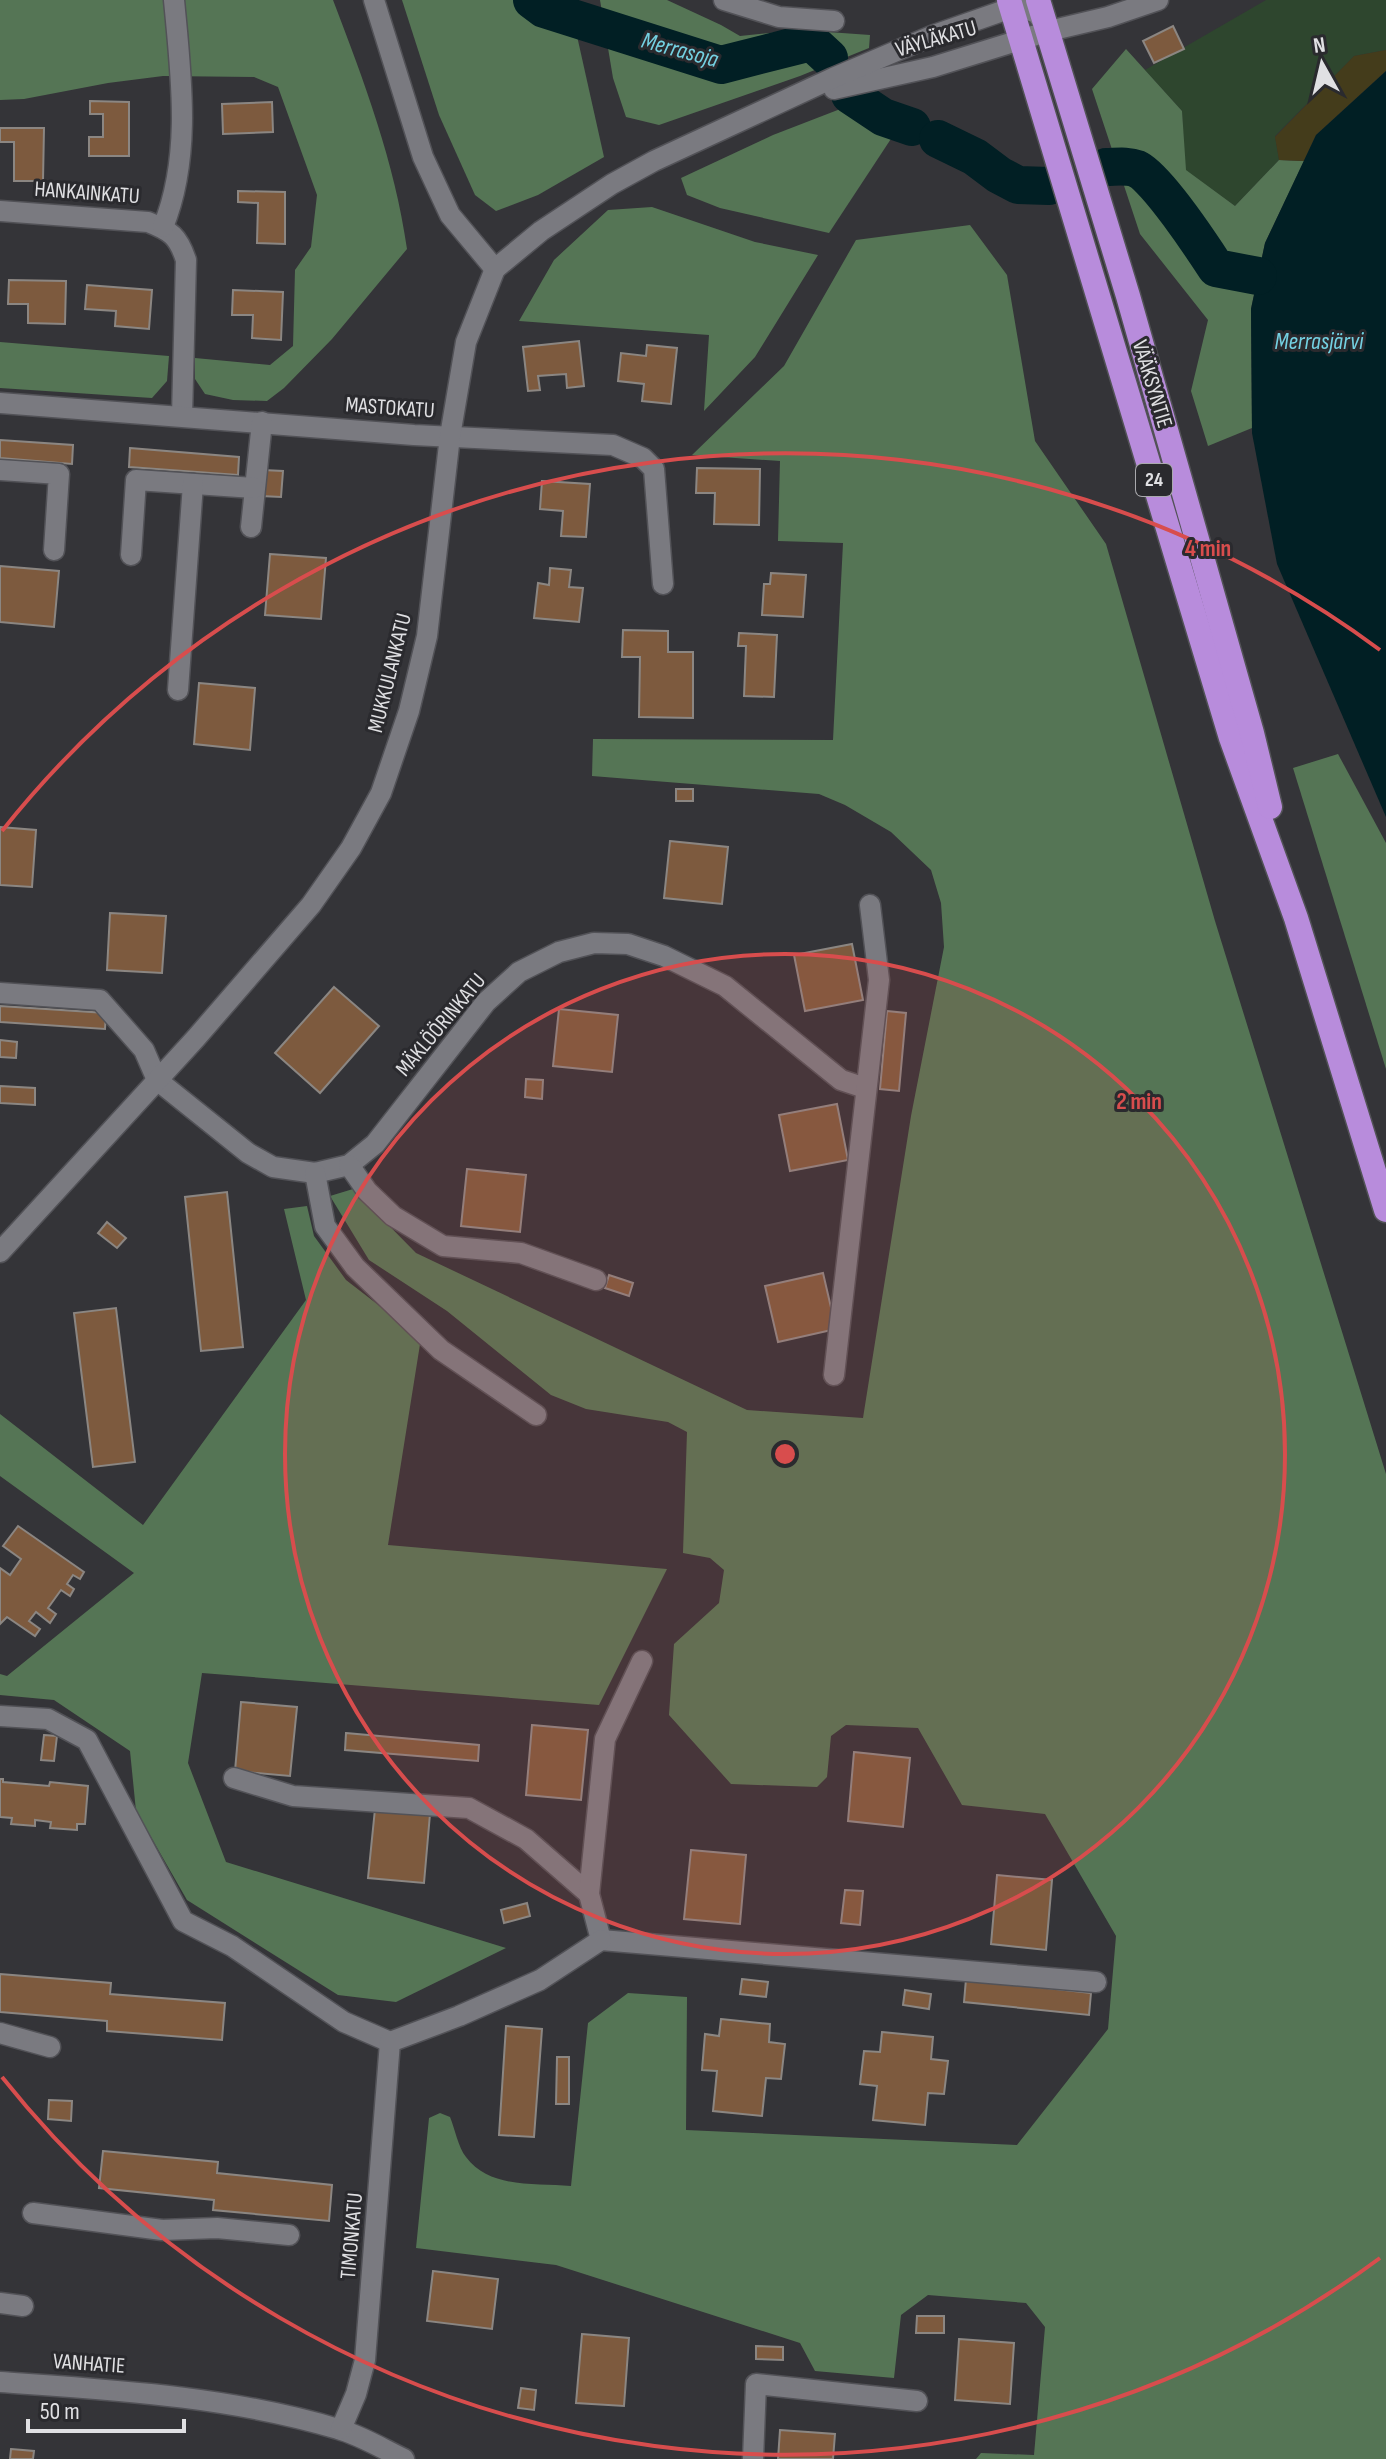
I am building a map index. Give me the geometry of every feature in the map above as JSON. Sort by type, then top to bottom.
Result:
[{"type":"highway","name":"VÄÄKSYNTIE","points":[[1038,0],[1252,733],[1296,918]]},
{"type":"highway","name":"VÄÄKSYNTIE","points":[[1010,4],[1231,738],[1296,918],[1386,1210]]},
{"type":"street","points":[[163,227],[178,185],[182,105],[174,0]]},
{"type":"street","points":[[374,0],[423,157],[450,215],[495,269]]},
{"type":"street","points":[[724,0],[779,17],[834,21]]},
{"type":"street","name":"VÄYLÄKATU","points":[[765,111],[853,83],[933,67],[1158,0]]},
{"type":"street","points":[[1010,4],[1037,13],[1049,31]]},
{"type":"street","name":"VÄYLÄKATU","points":[[495,269],[541,231],[612,184],[654,161],[833,78],[1010,4]]},
{"type":"street","name":"HANKAINKATU","points":[[0,211],[148,222],[163,227],[180,240],[186,260],[182,416]]},
{"type":"street","name":"MUKKULANKATU","points":[[0,1252],[311,905],[351,848],[381,793],[409,711],[427,636],[450,436],[466,342],[495,269]]},
{"type":"street","name":"MASTOKATU","points":[[0,403],[613,445],[643,458],[654,469],[663,584]]},
{"type":"street","points":[[251,527],[262,422]]},
{"type":"street","points":[[0,470],[59,474],[54,550]]},
{"type":"street","points":[[131,555],[136,480],[254,488]]},
{"type":"street","points":[[178,690],[193,484]]},
{"type":"street","points":[[834,1375],[879,980],[870,905]]},
{"type":"street","name":"MÄKLÖÖRINKATU","points":[[157,1080],[248,1153],[273,1167],[315,1173],[349,1165],[375,1144],[486,1002],[519,972],[559,952],[594,943],[628,944],[664,956],[725,986],[841,1080],[865,1088]]},
{"type":"street","points":[[0,993],[100,1000],[144,1050],[157,1080]]},
{"type":"street","points":[[349,1165],[367,1191],[393,1216],[443,1246],[521,1253],[596,1280]]},
{"type":"street","points":[[315,1173],[325,1226],[355,1267],[441,1350],[536,1415]]},
{"type":"street","points":[[601,1940],[589,1894],[605,1739],[642,1661]]},
{"type":"street","points":[[0,1716],[48,1719],[87,1740],[183,1921],[232,1946],[344,2022],[390,2042],[540,1980],[601,1940],[1096,1982]]},
{"type":"street","points":[[234,1778],[293,1796],[469,1808],[526,1839],[589,1894]]},
{"type":"street","points":[[0,2033],[50,2047]]},
{"type":"street","name":"TIMONKATU","points":[[341,2429],[356,2394],[365,2360],[390,2042]]},
{"type":"street","points":[[33,2213],[162,2230],[217,2228],[289,2235]]},
{"type":"street","points":[[0,2303],[23,2306]]},
{"type":"street","name":"VANHATIE","points":[[0,2382],[152,2393],[237,2406],[341,2429],[404,2459]]},
{"type":"street","points":[[753,2459],[756,2384],[917,2401]]},
{"type":"green space","points":[[0,0],[333,0],[386,154],[407,249],[332,339],[267,401],[233,400],[205,394],[195,379],[195,358],[270,365],[293,346],[295,270],[311,247],[317,195],[278,87],[254,77],[163,76],[24,99],[0,100]]},
{"type":"green space","points":[[402,0],[569,0],[604,157],[538,195],[496,211],[475,195],[439,115]]},
{"type":"green space","points":[[600,0],[667,0],[740,36],[800,30],[870,35],[869,48],[800,76],[659,125],[626,117],[613,78]]},
{"type":"green space","points":[[1266,0],[1386,0],[1386,50],[1354,56],[1275,136],[1279,160],[1235,206],[1185,170],[1182,111],[1145,70]]},
{"type":"green space","points":[[1126,49],[1182,111],[1186,170],[1235,206],[1279,160],[1304,161],[1265,243],[1251,309],[1252,428],[1208,446],[1191,391],[1208,320],[1140,234],[1092,89]]},
{"type":"green space","points":[[861,101],[908,113],[829,233],[720,208],[687,195],[681,178],[773,135]]},
{"type":"green space","points":[[652,207],[755,242],[818,255],[755,357],[704,411],[709,335],[519,321],[554,260],[608,210]]},
{"type":"green space","points":[[970,225],[1007,275],[1035,441],[1106,544],[1215,921],[1386,1474],[1386,2459],[976,2459],[981,2453],[1034,2455],[1045,2327],[1026,2303],[928,2295],[901,2315],[894,2378],[815,2371],[800,2343],[556,2265],[416,2248],[429,2118],[440,2113],[450,2117],[466,2157],[487,2175],[528,2184],[571,2186],[588,2023],[628,1993],[687,1997],[686,2130],[1017,2145],[1108,2029],[1116,1936],[1045,1814],[962,1805],[918,1728],[846,1725],[831,1736],[827,1777],[817,1787],[731,1784],[669,1715],[674,1644],[719,1603],[724,1570],[710,1558],[683,1553],[687,1432],[668,1422],[586,1409],[551,1395],[447,1311],[369,1260],[330,1196],[353,1189],[416,1253],[747,1410],[863,1418],[911,1116],[944,947],[941,903],[931,870],[891,832],[845,805],[819,794],[592,776],[593,739],[833,740],[843,543],[778,541],[780,461],[692,455],[784,366],[856,240]]},
{"type":"green space","points":[[0,342],[169,356],[167,381],[152,398],[0,388]]},
{"type":"green space","points":[[1338,754],[1386,843],[1386,1069],[1293,768]]},
{"type":"green space","points":[[307,1206],[314,1236],[346,1280],[421,1338],[388,1545],[667,1569],[599,1705],[202,1673],[188,1763],[226,1862],[506,1948],[396,2002],[338,1995],[187,1900],[136,1811],[130,1751],[54,1700],[0,1695],[0,1674],[7,1676],[134,1573],[0,1476],[0,1414],[143,1525],[306,1300],[284,1209]]},
{"type":"sand","points":[[1386,50],[1386,71],[1316,135],[1304,161],[1279,160],[1275,137],[1354,56]]},
{"type":"water","name":"Merrasjärvi","points":[[1386,71],[1386,817],[1277,564],[1252,433],[1251,309],[1265,243],[1316,135]]},
{"type":"building","points":[[1173,26],[1184,49],[1154,63],[1143,41]]},
{"type":"building","points":[[90,101],[129,102],[129,156],[89,156],[89,137],[103,137],[103,114],[90,114]]},
{"type":"building","points":[[272,102],[273,132],[223,134],[222,104]]},
{"type":"building","points":[[0,128],[44,128],[43,181],[14,181],[14,142],[0,142]]},
{"type":"building","points":[[238,191],[285,192],[285,244],[257,243],[258,203],[238,202]]},
{"type":"building","points":[[9,280],[66,281],[65,324],[28,323],[28,304],[8,304]]},
{"type":"building","points":[[87,285],[152,290],[149,329],[115,326],[116,311],[85,309]]},
{"type":"building","points":[[233,290],[283,292],[281,340],[252,338],[253,315],[232,315]]},
{"type":"building","points":[[579,341],[584,386],[567,388],[566,374],[538,376],[540,390],[528,391],[523,347]]},
{"type":"building","points":[[647,345],[677,348],[671,404],[642,401],[644,384],[618,381],[621,353],[646,356]]},
{"type":"building","points":[[0,440],[73,445],[72,464],[0,458]]},
{"type":"building","points":[[130,448],[239,457],[238,475],[129,467]]},
{"type":"building","points":[[697,468],[760,469],[759,525],[714,524],[715,493],[696,493]]},
{"type":"building","points":[[263,470],[283,471],[281,497],[261,496]]},
{"type":"building","points":[[542,481],[590,484],[586,537],[561,536],[563,511],[540,509]]},
{"type":"building","points":[[270,554],[326,558],[321,619],[265,615]]},
{"type":"building","points":[[0,566],[59,571],[54,627],[0,622]]},
{"type":"building","points":[[550,568],[571,570],[569,587],[583,588],[579,622],[534,618],[538,583],[549,585]]},
{"type":"building","points":[[771,573],[806,575],[803,617],[762,615],[764,584],[770,584]]},
{"type":"building","points":[[623,630],[668,631],[668,652],[693,652],[693,718],[639,717],[640,657],[622,657]]},
{"type":"building","points":[[739,633],[777,635],[774,697],[744,696],[746,646],[738,646]]},
{"type":"building","points":[[199,683],[255,688],[250,750],[194,744]]},
{"type":"building","points":[[676,789],[693,789],[693,801],[676,801]]},
{"type":"building","points":[[0,827],[36,830],[32,887],[0,885]]},
{"type":"building","points":[[670,841],[728,847],[722,904],[664,898]]},
{"type":"building","points":[[110,913],[166,916],[162,973],[107,970]]},
{"type":"building","points":[[852,944],[863,1000],[805,1011],[794,955]]},
{"type":"building","points":[[334,987],[379,1026],[320,1093],[275,1053]]},
{"type":"building","points":[[0,1006],[106,1013],[105,1029],[0,1022]]},
{"type":"building","points":[[559,1009],[618,1015],[612,1072],[553,1066]]},
{"type":"building","points":[[887,1011],[906,1013],[899,1091],[880,1089]]},
{"type":"building","points":[[0,1040],[17,1042],[16,1058],[0,1057]]},
{"type":"building","points":[[526,1079],[543,1080],[542,1099],[525,1097]]},
{"type":"building","points":[[0,1086],[35,1088],[35,1105],[0,1103]]},
{"type":"building","points":[[837,1104],[848,1160],[790,1171],[779,1115]]},
{"type":"building","points":[[467,1169],[526,1175],[520,1232],[461,1226]]},
{"type":"building","points":[[227,1192],[243,1347],[201,1351],[185,1197]]},
{"type":"building","points":[[107,1222],[126,1238],[117,1248],[98,1233]]},
{"type":"building","points":[[823,1273],[836,1329],[778,1342],[765,1286]]},
{"type":"building","points":[[609,1275],[633,1283],[629,1296],[605,1288]]},
{"type":"building","points":[[116,1308],[135,1462],[93,1467],[74,1313]]},
{"type":"building","points":[[18,1526],[84,1572],[80,1579],[73,1575],[67,1584],[74,1589],[70,1596],[61,1590],[48,1608],[56,1614],[50,1623],[36,1612],[29,1621],[40,1629],[35,1636],[7,1617],[0,1624],[0,1568],[10,1575],[21,1559],[3,1546]]},
{"type":"building","points":[[241,1702],[297,1707],[290,1776],[235,1771]]},
{"type":"building","points":[[532,1725],[588,1730],[581,1800],[526,1795]]},
{"type":"building","points":[[346,1733],[479,1745],[478,1761],[345,1750]]},
{"type":"building","points":[[44,1735],[57,1736],[54,1761],[41,1760]]},
{"type":"building","points":[[854,1752],[910,1758],[903,1827],[848,1821]]},
{"type":"building","points":[[0,1779],[3,1782],[49,1786],[50,1782],[88,1786],[85,1824],[77,1824],[77,1830],[50,1828],[51,1822],[35,1820],[35,1826],[11,1824],[12,1818],[0,1817]]},
{"type":"building","points":[[375,1809],[430,1814],[424,1883],[368,1878]]},
{"type":"building","points":[[691,1850],[746,1855],[740,1924],[684,1919]]},
{"type":"building","points":[[997,1875],[1052,1880],[1046,1950],[991,1944]]},
{"type":"building","points":[[845,1890],[863,1891],[860,1925],[841,1923]]},
{"type":"building","points":[[527,1903],[530,1916],[504,1923],[501,1910]]},
{"type":"building","points":[[0,1974],[111,1983],[110,1994],[225,2003],[222,2040],[107,2031],[107,2021],[0,2012]]},
{"type":"building","points":[[742,1979],[768,1982],[766,1997],[740,1994]]},
{"type":"building","points":[[966,1979],[1091,1993],[1089,2015],[964,2002]]},
{"type":"building","points":[[905,1990],[931,1994],[929,2009],[903,2005]]},
{"type":"building","points":[[721,2019],[770,2024],[769,2042],[785,2044],[781,2079],[766,2078],[762,2116],[713,2111],[717,2071],[702,2070],[705,2034],[719,2036]]},
{"type":"building","points":[[506,2026],[542,2029],[534,2137],[499,2135]]},
{"type":"building","points":[[882,2032],[933,2037],[931,2059],[948,2061],[944,2094],[928,2093],[925,2125],[873,2120],[877,2086],[860,2084],[864,2051],[880,2052]]},
{"type":"building","points":[[557,2057],[569,2057],[569,2104],[556,2104]]},
{"type":"building","points":[[49,2100],[72,2101],[71,2121],[48,2119]]},
{"type":"building","points":[[103,2151],[218,2162],[217,2173],[332,2185],[329,2221],[213,2210],[214,2200],[99,2188]]},
{"type":"building","points":[[433,2271],[498,2279],[492,2329],[427,2321]]},
{"type":"building","points":[[917,2316],[944,2316],[944,2333],[916,2333]]},
{"type":"building","points":[[582,2334],[629,2338],[624,2406],[576,2403]]},
{"type":"building","points":[[959,2339],[1014,2343],[1010,2404],[955,2400]]},
{"type":"building","points":[[756,2346],[783,2347],[783,2360],[756,2359]]},
{"type":"building","points":[[521,2388],[536,2390],[534,2410],[518,2408]]},
{"type":"building","points":[[780,2430],[835,2434],[833,2459],[778,2459]]},
{"type":"building","points":[[11,2449],[34,2451],[33,2459],[10,2459]]},
{"type":"waterway","name":"Merrasoja","points":[[532,0],[544,9],[721,65],[807,43],[816,46],[829,58]]},
{"type":"waterway","name":"Merrasoja","points":[[850,95],[883,117],[912,127]]},
{"type":"waterway","name":"Merrasoja","points":[[938,139],[975,157],[1018,185],[1049,186]]},
{"type":"waterway","name":"Merrasoja","points":[[1106,167],[1137,169],[1156,185],[1216,268],[1258,276]]}]
